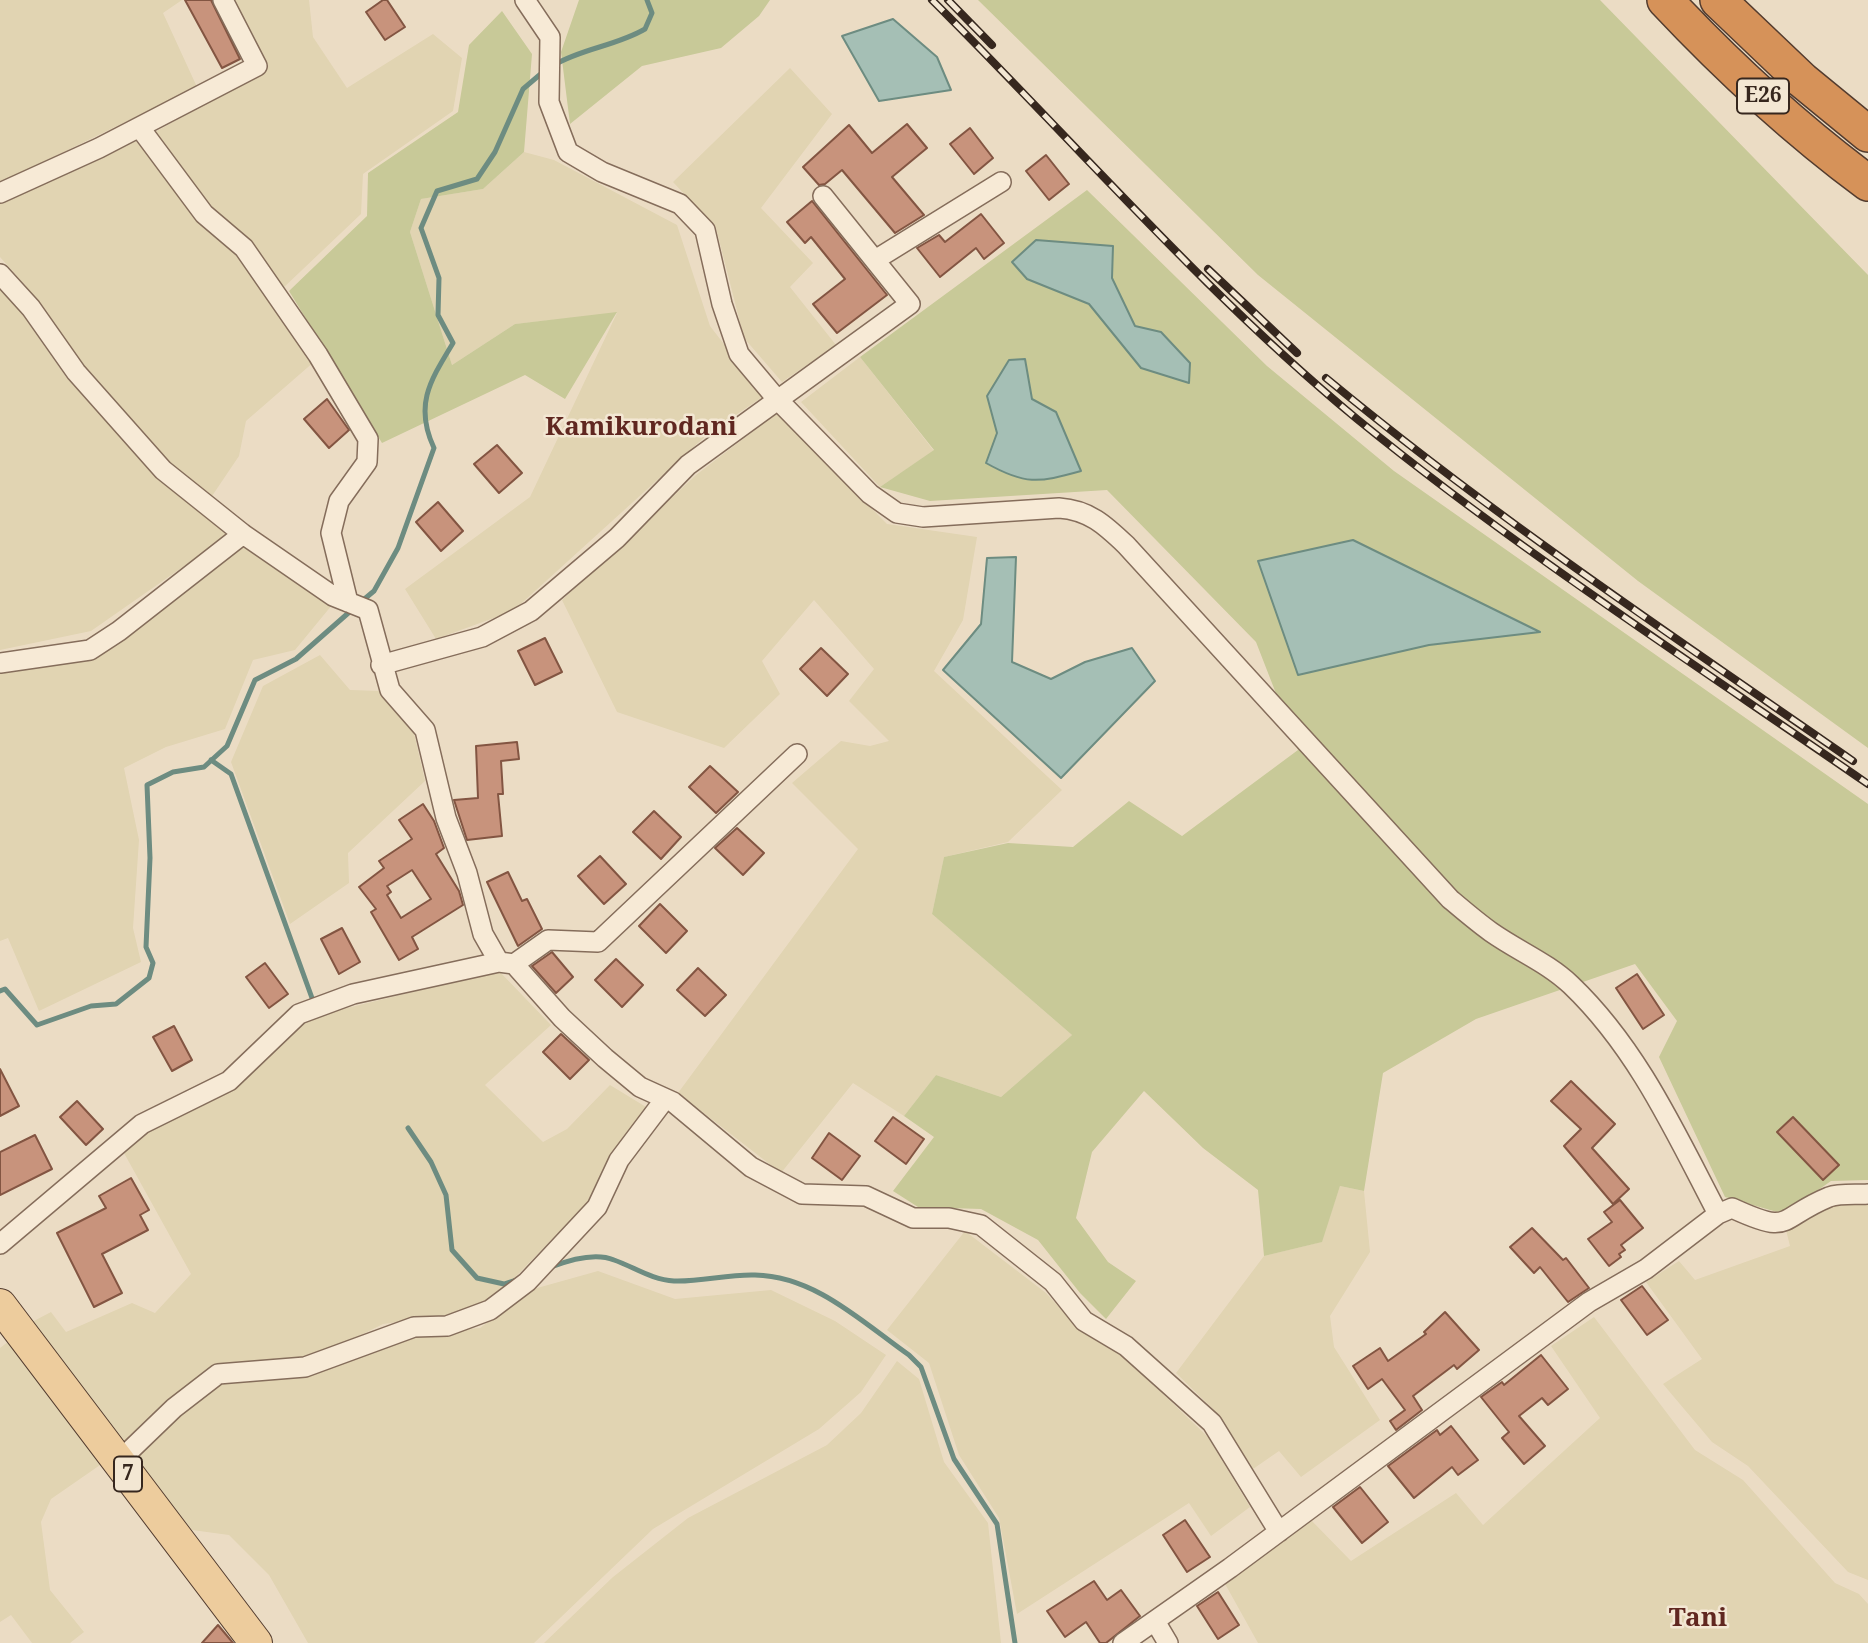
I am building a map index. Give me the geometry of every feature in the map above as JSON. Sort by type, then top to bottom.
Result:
[{"type":"highway","name":"E26","points":[[1665,0],[1704,42],[1788,118],[1868,183]]},
{"type":"highway","name":"E26","points":[[1718,0],[1802,80],[1868,134]]},
{"type":"main road","name":"7","points":[[0,1305],[256,1643]]},
{"type":"street","points":[[0,193],[140,128],[257,66],[223,0]]},
{"type":"street","points":[[525,0],[550,37],[549,102],[568,152],[602,172],[680,204],[705,230],[722,304],[739,354],[776,398],[870,494],[897,513],[923,517],[1059,508],[1078,509],[1100,520],[1126,545],[1450,899],[1492,933],[1540,961],[1572,985],[1627,1049],[1641,1070],[1718,1214]]},
{"type":"street","points":[[140,128],[204,214],[244,248],[318,355],[368,439],[367,462],[339,500],[331,533],[348,602]]},
{"type":"street","points":[[875,260],[1001,182]]},
{"type":"street","points":[[381,665],[482,637],[531,611],[617,538],[688,465],[776,398],[910,304],[823,196]]},
{"type":"street","points":[[0,274],[31,308],[76,372],[163,470],[243,534],[333,596],[368,610],[390,690],[425,730],[446,818],[467,873],[483,934],[506,963],[562,1018],[640,1087],[665,1098],[751,1167],[802,1194],[866,1196],[913,1218],[949,1218],[981,1226],[1053,1282],[1084,1321],[1126,1346],[1212,1423],[1279,1532]]},
{"type":"street","points":[[0,663],[90,650],[119,631],[243,534]]},
{"type":"street","points":[[0,1244],[142,1124],[229,1081],[299,1014],[353,994],[506,963],[548,940],[598,943],[797,754]]},
{"type":"street","points":[[119,1461],[174,1408],[218,1374],[306,1367],[414,1327],[447,1326],[491,1310],[527,1282],[597,1207],[619,1160],[665,1098]]},
{"type":"street","points":[[1123,1643],[1279,1532],[1589,1302],[1646,1269],[1718,1214],[1732,1208],[1765,1223],[1781,1224],[1831,1196],[1868,1194]]},
{"type":"street","points":[[1156,1621],[1168,1643]]},
{"type":"shaded area","points":[[0,0],[182,0],[163,13],[197,87],[0,183]]},
{"type":"shaded area","points":[[230,0],[309,0],[313,37],[347,88],[433,34],[462,58],[453,111],[363,174],[361,214],[281,290],[207,206],[155,132],[266,70]]},
{"type":"shaded area","points":[[893,19],[937,57],[951,90],[879,101],[842,36]]},
{"type":"shaded area","points":[[790,68],[832,114],[761,208],[813,263],[790,287],[836,345],[782,382],[744,338],[716,228],[673,182]]},
{"type":"shaded area","points":[[136,141],[196,216],[241,253],[315,361],[246,421],[239,456],[212,496],[168,467],[84,370],[25,285],[0,257],[0,202]]},
{"type":"shaded area","points":[[524,152],[554,160],[677,225],[710,326],[764,396],[709,433],[513,611],[436,639],[405,589],[530,497],[617,313],[515,324],[452,365],[410,232],[421,199],[483,189]]},
{"type":"shaded area","points":[[1036,240],[1113,246],[1112,278],[1135,326],[1161,332],[1190,363],[1189,383],[1141,368],[1089,304],[1027,279],[1012,262]]},
{"type":"shaded area","points":[[0,289],[20,311],[66,377],[159,478],[230,534],[91,631],[0,650]]},
{"type":"shaded area","points":[[860,357],[934,451],[880,487],[801,402]]},
{"type":"shaded area","points":[[1025,359],[1032,399],[1056,412],[1081,471],[1032,480],[1011,475],[986,463],[997,433],[987,396],[1009,360]]},
{"type":"shaded area","points":[[777,413],[887,524],[977,537],[963,620],[934,671],[1062,790],[1008,842],[944,857],[932,914],[1072,1035],[1001,1097],[936,1075],[904,1116],[853,1083],[781,1173],[678,1093],[858,849],[792,783],[841,741],[870,746],[889,741],[849,701],[874,669],[814,600],[762,661],[780,694],[724,748],[617,712],[562,600],[696,475]]},
{"type":"shaded area","points":[[1353,540],[1540,632],[1429,645],[1298,675],[1258,561]]},
{"type":"shaded area","points":[[244,543],[332,605],[295,650],[253,660],[225,729],[166,747],[124,768],[139,840],[133,928],[141,962],[39,1011],[8,938],[0,941],[0,671],[93,658]]},
{"type":"shaded area","points":[[1016,557],[1012,662],[1051,679],[1085,662],[1132,648],[1155,681],[1061,778],[943,670],[981,624],[987,558]]},
{"type":"shaded area","points":[[320,655],[350,690],[380,691],[414,733],[425,781],[348,853],[349,883],[290,924],[231,762],[263,686]]},
{"type":"shaded area","points":[[499,971],[551,1025],[485,1085],[543,1142],[567,1129],[610,1085],[646,1107],[586,1204],[496,1297],[470,1312],[383,1324],[331,1350],[262,1369],[215,1366],[123,1446],[32,1322],[51,1312],[66,1332],[132,1303],[155,1313],[191,1274],[124,1153],[154,1126],[238,1087],[302,1019]]},
{"type":"shaded area","points":[[1340,1186],[1364,1191],[1370,1252],[1330,1316],[1334,1347],[1380,1420],[1301,1477],[1279,1451],[1253,1469],[1218,1414],[1176,1373],[1264,1256],[1321,1242]]},
{"type":"shaded area","points":[[1834,1205],[1868,1205],[1868,1580],[1848,1572],[1748,1466],[1712,1442],[1663,1384],[1702,1359],[1646,1282],[1679,1261],[1695,1280],[1790,1246],[1786,1230]]},
{"type":"shaded area","points":[[965,1231],[1046,1293],[1078,1328],[1123,1356],[1208,1437],[1250,1507],[1211,1536],[1189,1503],[1017,1614],[999,1518],[959,1455],[929,1363],[887,1330]]},
{"type":"shaded area","points":[[598,1271],[675,1299],[771,1290],[835,1321],[886,1355],[861,1392],[819,1429],[653,1529],[534,1643],[308,1643],[269,1575],[229,1535],[192,1530],[135,1458],[180,1411],[223,1379],[418,1333],[480,1328],[530,1290]]},
{"type":"shaded area","points":[[1594,1317],[1695,1450],[1743,1480],[1835,1583],[1859,1594],[1868,1604],[1868,1643],[1258,1643],[1224,1582],[1311,1520],[1351,1561],[1456,1493],[1483,1525],[1600,1418],[1551,1346]]},
{"type":"shaded area","points":[[9,1341],[103,1463],[51,1499],[41,1522],[50,1590],[84,1632],[70,1643],[32,1643],[11,1615],[0,1622],[0,1348]]},
{"type":"shaded area","points":[[897,1361],[919,1379],[944,1462],[988,1523],[1001,1643],[544,1643],[613,1577],[688,1518],[827,1445],[861,1413]]},
{"type":"green space","points":[[579,0],[770,0],[759,16],[721,48],[642,66],[570,124],[561,52]]},
{"type":"green space","points":[[978,0],[1600,0],[1868,275],[1868,748],[1638,581],[1258,275]]},
{"type":"green space","points":[[502,11],[532,54],[524,152],[483,189],[421,199],[410,232],[452,365],[515,324],[617,312],[565,399],[525,375],[382,443],[289,291],[367,216],[368,173],[458,112],[469,45]]},
{"type":"green space","points":[[1087,190],[1267,366],[1394,471],[1868,804],[1868,1180],[1831,1181],[1784,1214],[1725,1197],[1659,1057],[1677,1021],[1635,964],[1476,1019],[1383,1073],[1364,1191],[1340,1186],[1322,1242],[1264,1256],[1258,1190],[1203,1148],[1144,1091],[1092,1152],[1076,1218],[1108,1262],[1136,1281],[1106,1319],[1080,1293],[1038,1240],[981,1209],[918,1207],[893,1191],[934,1137],[904,1116],[936,1075],[1001,1097],[1072,1035],[932,914],[944,857],[1008,843],[1073,847],[1129,801],[1182,836],[1298,750],[1256,642],[1107,490],[930,501],[880,487],[934,450],[860,357]]},
{"type":"building","points":[[185,0],[211,0],[240,59],[222,68]]},
{"type":"building","points":[[387,0],[405,27],[385,40],[366,12]]},
{"type":"building","points":[[907,124],[927,148],[892,177],[924,215],[895,233],[842,170],[825,184],[819,185],[803,167],[849,125],[872,153]]},
{"type":"building","points":[[970,128],[993,158],[974,174],[950,144]]},
{"type":"building","points":[[1046,155],[1069,184],[1049,200],[1026,171]]},
{"type":"building","points":[[812,201],[887,295],[837,333],[813,304],[845,279],[811,237],[805,243],[787,222]]},
{"type":"building","points":[[981,214],[1004,243],[984,259],[976,248],[940,277],[917,248],[939,235],[945,242]]},
{"type":"building","points":[[327,399],[349,430],[329,448],[304,419]]},
{"type":"building","points":[[497,445],[522,473],[499,493],[474,464]]},
{"type":"building","points":[[438,502],[463,531],[441,551],[416,522]]},
{"type":"building","points":[[545,638],[562,672],[535,685],[518,651]]},
{"type":"building","points":[[821,648],[848,674],[827,696],[800,669]]},
{"type":"building","points":[[517,742],[519,759],[501,761],[503,794],[498,794],[502,836],[467,840],[454,800],[478,798],[476,746]]},
{"type":"building","points":[[710,766],[738,792],[716,813],[689,787]]},
{"type":"building","points":[[423,804],[434,821],[444,848],[436,854],[459,891],[463,905],[412,937],[418,949],[399,960],[371,912],[376,909],[359,887],[384,868],[379,861],[412,839],[399,820]],"holes":[[[412,870],[431,899],[401,918],[387,895],[391,892],[387,886]]]},
{"type":"building","points":[[654,811],[681,837],[661,859],[633,832]]},
{"type":"building","points":[[737,828],[764,853],[743,875],[715,848]]},
{"type":"building","points":[[600,856],[626,884],[604,904],[578,876]]},
{"type":"building","points":[[508,872],[522,901],[527,899],[542,929],[518,946],[487,882]]},
{"type":"building","points":[[660,904],[687,931],[666,953],[639,926]]},
{"type":"building","points":[[342,928],[360,962],[339,974],[321,939]]},
{"type":"building","points":[[552,952],[573,977],[556,993],[532,966]]},
{"type":"building","points":[[616,959],[643,985],[622,1007],[595,980]]},
{"type":"building","points":[[265,963],[288,994],[269,1008],[246,977]]},
{"type":"building","points":[[698,968],[726,995],[705,1016],[677,990]]},
{"type":"building","points":[[1637,974],[1664,1015],[1643,1029],[1616,988]]},
{"type":"building","points":[[174,1026],[192,1060],[172,1071],[153,1037]]},
{"type":"building","points":[[561,1034],[589,1060],[570,1079],[543,1052]]},
{"type":"building","points":[[0,1069],[19,1106],[0,1116]]},
{"type":"building","points":[[1571,1081],[1615,1124],[1592,1148],[1629,1189],[1613,1204],[1564,1146],[1581,1129],[1551,1101]]},
{"type":"building","points":[[77,1101],[103,1129],[86,1145],[60,1117]]},
{"type":"building","points":[[893,1117],[924,1139],[906,1164],[875,1141]]},
{"type":"building","points":[[1793,1117],[1839,1165],[1823,1180],[1777,1132]]},
{"type":"building","points":[[829,1133],[860,1156],[842,1180],[812,1158]]},
{"type":"building","points":[[35,1135],[52,1169],[0,1195],[0,1152]]},
{"type":"building","points":[[131,1178],[149,1210],[140,1215],[148,1230],[102,1254],[122,1293],[94,1307],[57,1233],[106,1208],[99,1196]]},
{"type":"building","points":[[1620,1200],[1643,1228],[1621,1245],[1625,1250],[1619,1254],[1621,1257],[1609,1266],[1588,1239],[1612,1222],[1604,1212]]},
{"type":"building","points":[[1532,1228],[1563,1260],[1566,1258],[1589,1288],[1568,1302],[1540,1267],[1534,1273],[1510,1247]]},
{"type":"building","points":[[1642,1286],[1668,1320],[1647,1335],[1621,1300]]},
{"type":"building","points":[[1445,1312],[1479,1350],[1457,1369],[1454,1365],[1413,1396],[1422,1410],[1396,1430],[1390,1421],[1405,1410],[1382,1379],[1368,1389],[1353,1366],[1380,1348],[1388,1361],[1426,1334],[1424,1332]]},
{"type":"building","points":[[1541,1355],[1568,1389],[1548,1405],[1542,1398],[1519,1416],[1545,1446],[1524,1464],[1502,1438],[1509,1432],[1481,1397],[1502,1382],[1504,1385]]},
{"type":"building","points":[[1451,1426],[1478,1460],[1458,1475],[1452,1467],[1414,1498],[1388,1466],[1437,1430],[1440,1435]]},
{"type":"building","points":[[1360,1487],[1388,1522],[1362,1543],[1333,1507]]},
{"type":"building","points":[[1185,1520],[1210,1557],[1187,1572],[1163,1535]]},
{"type":"building","points":[[1094,1581],[1107,1600],[1121,1590],[1140,1616],[1106,1643],[1100,1643],[1086,1622],[1065,1637],[1047,1611]]},
{"type":"building","points":[[1218,1592],[1239,1625],[1218,1639],[1197,1606]]},
{"type":"building","points":[[218,1625],[233,1643],[202,1643]]},
{"type":"waterway","points":[[554,65],[645,29],[652,13],[647,0]]},
{"type":"waterway","points":[[362,601],[374,591],[398,548],[434,448],[425,419],[427,394],[453,343],[438,315],[439,278],[421,228],[437,191],[477,179],[495,152],[523,89],[543,72]]},
{"type":"waterway","points":[[0,991],[5,989],[37,1025],[91,1006],[116,1004],[149,978],[153,963],[146,947],[150,858],[147,785],[173,772],[204,767],[227,746],[255,680],[296,659],[354,608]]},
{"type":"waterway","points":[[211,760],[231,774],[312,998]]},
{"type":"waterway","points":[[408,1128],[431,1162],[446,1195],[452,1250],[477,1278],[504,1284],[519,1279]]},
{"type":"waterway","points":[[551,1267],[574,1260],[599,1257],[614,1260],[651,1276],[674,1281],[745,1275],[777,1277],[798,1283],[837,1303],[909,1355],[921,1367],[954,1459],[997,1524],[1015,1643]]},
{"type":"railway","points":[[932,0],[1192,268],[1245,320],[1357,419],[1418,468],[1545,561],[1868,784]]},
{"type":"railway","points":[[948,0],[992,45]]},
{"type":"railway","points":[[1208,269],[1297,353]]},
{"type":"railway","points":[[1326,378],[1519,528],[1853,761]]},
{"type":"district","name":"Kamikurodani","points":[[641,428]]},
{"type":"district","name":"Tani","points":[[1698,1619]]}]
